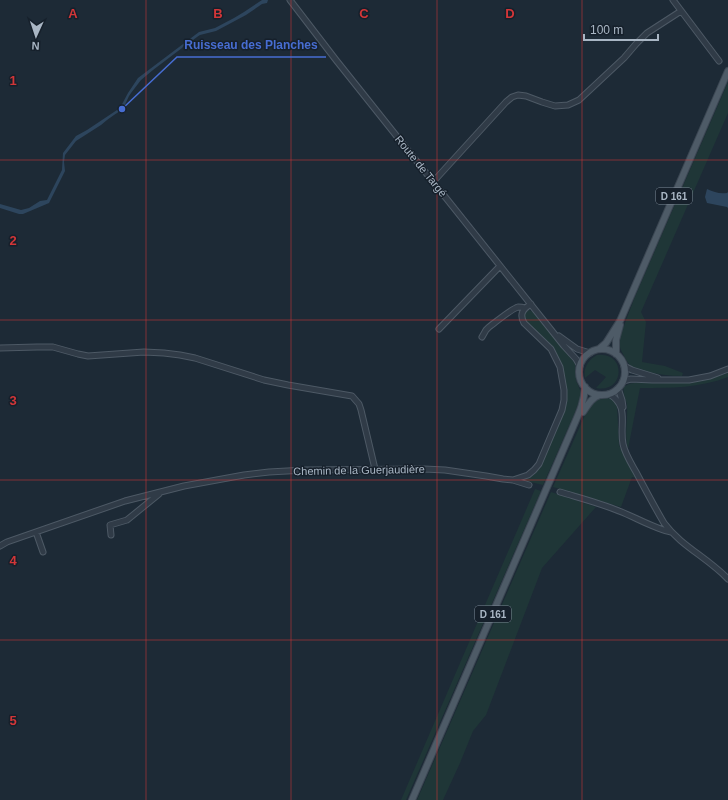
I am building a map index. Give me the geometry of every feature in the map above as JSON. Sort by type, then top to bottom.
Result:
[{"type":"main road","name":"D 161","points":[[600,349],[606,343],[620,321],[728,71]]},
{"type":"main road","name":"D 161","points":[[616,354],[616,340],[620,321]]},
{"type":"main road","points":[[600,349],[611,351],[616,354],[624,366],[625,374],[623,381],[618,388],[610,394],[600,395],[589,391],[581,381],[579,374],[582,361],[590,353],[600,349]]},
{"type":"main road","name":"D 161","points":[[412,800],[574,427],[584,398],[585,387]]},
{"type":"main road","name":"D 161","points":[[574,427],[591,400],[600,395]]},
{"type":"street","name":"Route de Targé","points":[[290,0],[433,182],[576,359],[580,366]]},
{"type":"street","points":[[673,0],[719,61]]},
{"type":"street","points":[[433,182],[512,97],[518,95],[526,96],[555,106],[568,105],[579,100],[624,58],[647,33],[681,11]]},
{"type":"street","points":[[440,328],[500,266]]},
{"type":"street","points":[[513,480],[528,475],[539,464],[562,410],[564,400],[564,390],[560,367],[551,349],[524,323],[522,319],[522,312],[531,304]]},
{"type":"street","points":[[482,337],[486,330],[516,308],[525,308]]},
{"type":"street","name":"Route de Targé","points":[[553,332],[577,349],[590,353]]},
{"type":"street","points":[[0,348],[53,347],[88,356],[144,352],[172,354],[195,358],[264,380],[352,396],[356,399],[361,410],[375,469]]},
{"type":"street","points":[[624,366],[632,370],[665,380]]},
{"type":"street","points":[[623,381],[631,379],[689,380],[728,369]]},
{"type":"street","points":[[618,388],[623,407],[622,436],[625,450],[659,514],[671,532],[713,564],[728,578]]},
{"type":"street","points":[[610,394],[620,403],[623,416]]},
{"type":"street","name":"Chemin de la Guerjaudière","points":[[0,546],[7,542],[125,502],[230,477],[269,472],[375,469],[445,470],[513,480],[529,485]]},
{"type":"street","points":[[111,535],[110,525],[127,520],[162,492]]},
{"type":"street","points":[[560,492],[618,510],[671,532]]},
{"type":"street","points":[[36,532],[43,552]]},
{"type":"green space","points":[[728,82],[728,113],[641,312],[646,322],[642,362],[665,366],[683,373],[682,376],[672,376],[636,369],[631,366],[620,349],[619,339],[634,299]]},
{"type":"green space","points":[[529,310],[533,312],[575,364],[576,380],[581,396],[543,485],[522,480],[535,473],[541,465],[564,409],[566,388],[562,365],[556,353],[549,344],[528,325],[526,321],[525,313]]},
{"type":"green space","points":[[597,355],[607,356],[614,359],[618,365],[619,372],[617,379],[613,385],[606,388],[596,388],[606,377],[595,370],[585,378],[587,365],[591,359]]},
{"type":"green space","points":[[728,373],[728,377],[717,381],[696,385],[640,388],[628,449],[626,438],[627,405],[624,387],[636,383],[689,382]]},
{"type":"green space","points":[[598,399],[612,399],[617,404],[619,445],[636,478],[632,477],[621,507],[553,487],[585,415],[594,402]]},
{"type":"green space","points":[[535,489],[541,491],[406,800],[401,800]]},
{"type":"green space","points":[[551,492],[596,507],[542,568],[486,715],[473,731],[443,800],[417,800]]},
{"type":"water","points":[[262,0],[268,0],[267,3],[262,4],[246,15],[216,31],[200,35],[189,43],[186,43],[182,48],[141,80],[129,96],[123,109],[76,141],[65,155],[65,171],[49,203],[23,214],[0,208],[0,204],[21,210],[29,208],[40,201],[47,200],[62,170],[63,153],[76,136],[120,108],[138,78],[199,32],[215,28]]},
{"type":"water","points":[[707,189],[719,193],[728,192],[728,208],[707,203],[705,197]]},
{"type":"place","name":"Ruisseau des Planches","points":[[122,109]]}]
